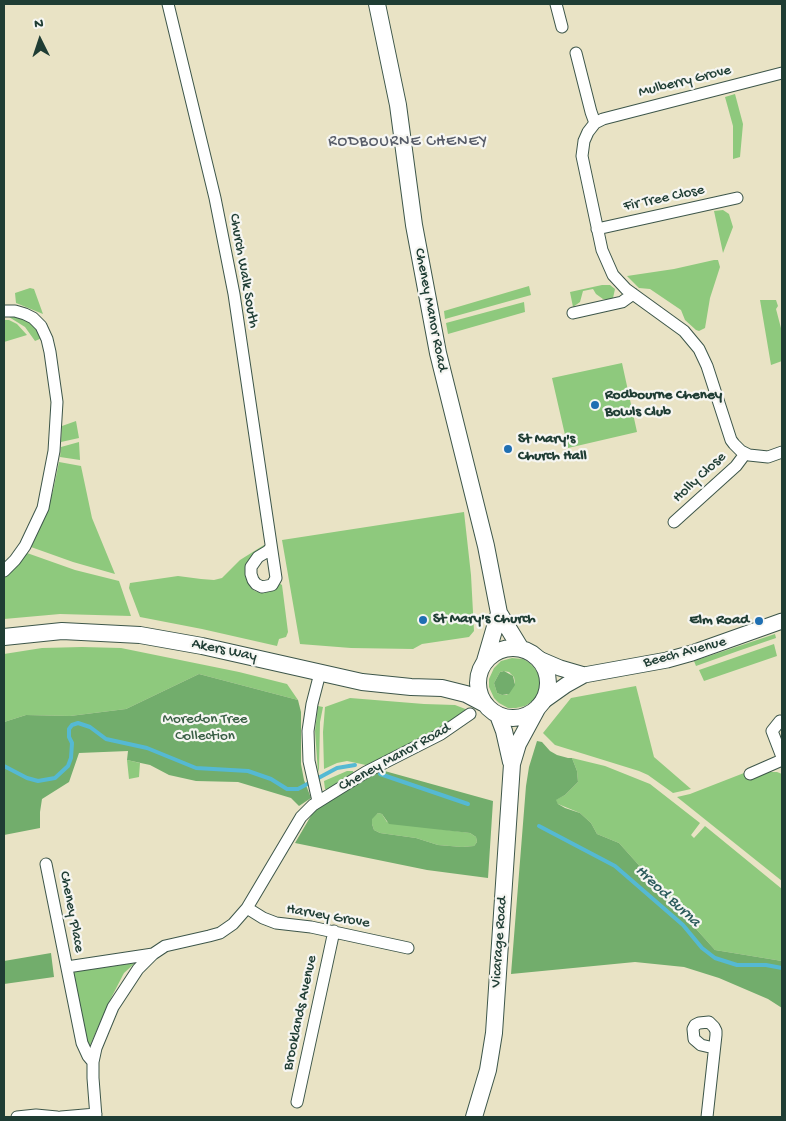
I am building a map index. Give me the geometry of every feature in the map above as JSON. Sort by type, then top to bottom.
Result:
[{"type":"main road","name":"Cheney Manor Road","points":[[377,4],[398,105],[414,225],[426,298],[438,353],[484,538],[499,612],[521,649]]},
{"type":"main road","name":"Cheney Manor Road","points":[[482,666],[499,612]]},
{"type":"main road","name":"Akers Way","points":[[4,637],[62,631],[140,635],[202,646],[320,673],[386,685],[442,688],[466,694],[483,703]]},
{"type":"main road","points":[[513,647],[521,649],[539,659],[545,668],[548,680],[547,690],[540,705],[528,715],[509,718],[498,715],[489,709],[483,703],[477,686],[482,666],[493,653],[501,649],[513,647]]},
{"type":"main road","name":"Akers Way","points":[[442,688],[460,682],[482,666]]},
{"type":"main road","name":"Vicarage Road","points":[[474,1117],[488,1070],[494,1033],[512,764],[518,744],[540,705]]},
{"type":"main road","name":"Vicarage Road","points":[[498,715],[512,764]]},
{"type":"street","name":"Church Walk South","points":[[168,4],[226,253],[271,547]]},
{"type":"street","points":[[556,4],[562,27]]},
{"type":"street","points":[[576,53],[595,123],[584,141],[582,156],[602,250],[611,271],[621,284],[633,294],[684,330],[704,356],[731,440],[745,454],[761,457],[782,452]]},
{"type":"street","name":"Mulberry Grove","points":[[595,123],[602,119],[782,73]]},
{"type":"street","name":"Fir Tree Close","points":[[598,229],[737,198]]},
{"type":"street","points":[[573,313],[622,302],[633,294]]},
{"type":"street","points":[[4,311],[15,311],[25,314],[33,318],[41,326],[47,339],[57,402],[54,451],[43,508],[25,546],[4,571]]},
{"type":"street","name":"Holly Close","points":[[674,522],[736,466],[745,454]]},
{"type":"street","name":"Beech Avenue","points":[[540,705],[566,685],[584,675],[667,660],[782,621]]},
{"type":"street","name":"Beech Avenue","points":[[539,659],[584,675]]},
{"type":"street","points":[[318,801],[311,772],[308,731],[312,704],[320,673]]},
{"type":"street","name":"Cheney Manor Road","points":[[96,1116],[93,1062],[99,1038],[113,1007],[131,977],[153,954],[170,945],[220,933],[233,924],[247,908],[301,817],[318,801],[383,762],[441,734],[470,714]]},
{"type":"street","points":[[750,774],[782,759],[772,731],[780,721]]},
{"type":"street","name":"Cheney Place","points":[[46,864],[67,967]]},
{"type":"street","name":"Harvey Grove","points":[[247,908],[270,922],[334,931],[408,948]]},
{"type":"street","name":"Brooklands Avenue","points":[[297,1102],[334,931]]},
{"type":"street","name":"Cheney Manor Road","points":[[93,1062],[82,1043],[67,967],[153,954]]},
{"type":"street","points":[[707,1117],[714,1048]]},
{"type":"street","points":[[17,1117],[36,1115],[59,1117],[96,1116]]},
{"type":"green space","points":[[735,94],[743,124],[740,157],[733,159],[733,126],[725,97]]},
{"type":"green space","points":[[723,210],[729,214],[733,227],[723,253],[714,211]]},
{"type":"green space","points":[[718,260],[720,267],[710,298],[705,328],[699,331],[685,320],[681,310],[650,289],[639,288],[627,276],[674,269]]},
{"type":"green space","points":[[610,285],[615,289],[613,298],[603,299],[593,289],[583,291],[580,302],[573,307],[570,292]]},
{"type":"green space","points":[[529,286],[531,295],[445,319],[444,311]]},
{"type":"green space","points":[[30,288],[34,289],[43,314],[16,303],[15,293]]},
{"type":"green space","points":[[760,300],[776,300],[778,306],[776,309],[782,332],[782,361],[771,365]]},
{"type":"green space","points":[[524,302],[525,312],[448,334],[446,323]]},
{"type":"green space","points":[[9,315],[28,321],[38,330],[42,338],[35,341],[25,327],[9,317]]},
{"type":"green space","points":[[4,320],[17,324],[27,335],[4,342]]},
{"type":"green space","name":"Rodbourne Cheney Bowls Club","points":[[622,363],[637,432],[568,448],[552,378]]},
{"type":"green space","points":[[76,421],[79,438],[61,442],[62,426]]},
{"type":"green space","points":[[79,442],[80,460],[60,457],[61,447]]},
{"type":"green space","points":[[59,462],[81,466],[92,518],[115,574],[31,547],[42,524],[53,491]]},
{"type":"green space","name":"St Mary's Church","points":[[464,512],[471,575],[474,631],[469,637],[422,644],[413,649],[351,648],[300,644],[282,540]]},
{"type":"green space","points":[[264,545],[263,549],[248,561],[246,566],[250,587],[255,591],[263,593],[271,591],[279,583],[282,585],[288,632],[286,637],[279,639],[277,646],[140,617],[129,588],[130,583],[178,576],[214,580],[222,578],[240,560]]},
{"type":"green space","points":[[27,553],[75,570],[119,581],[131,616],[60,614],[4,619],[4,577]]},
{"type":"green space","points":[[775,634],[776,638],[696,666],[694,661]]},
{"type":"green space","points":[[774,644],[777,656],[704,681],[699,670]]},
{"type":"green space","points":[[42,648],[121,648],[239,672],[287,684],[298,700],[199,674],[126,709],[70,716],[26,715],[4,722],[4,654]]},
{"type":"green space","points":[[512,658],[523,659],[530,663],[537,671],[540,680],[539,691],[534,700],[525,706],[508,708],[494,698],[489,687],[489,679],[494,668],[501,661]],"holes":[[[500,672],[509,672],[514,677],[515,683],[507,695],[497,693],[494,683]]]},
{"type":"green space","points":[[504,671],[513,676],[515,685],[509,694],[502,695],[497,693],[494,683],[500,672]]},
{"type":"green space","name":"Moredon Tree Collection","points":[[199,674],[298,700],[301,712],[301,764],[304,780],[311,798],[299,806],[291,798],[238,782],[196,781],[169,775],[150,765],[127,760],[128,751],[79,753],[69,782],[42,799],[40,828],[4,835],[4,722],[26,715],[70,716],[126,709]]},
{"type":"green space","points":[[636,686],[654,757],[691,789],[673,793],[648,775],[639,771],[555,745],[543,733],[571,698]]},
{"type":"green space","points":[[350,698],[455,705],[468,710],[439,730],[366,765],[347,761],[324,769],[323,732],[325,707]]},
{"type":"green space","points":[[318,706],[323,707],[320,722],[318,772],[315,731]]},
{"type":"green space","points":[[537,741],[542,742],[550,751],[557,755],[572,758],[577,771],[578,782],[565,795],[556,800],[558,804],[580,813],[591,823],[597,834],[619,843],[715,950],[782,961],[782,1008],[768,999],[719,978],[684,967],[635,962],[511,974],[526,786],[529,767]]},
{"type":"green space","points":[[572,758],[605,766],[650,784],[700,823],[691,835],[694,838],[705,826],[782,889],[782,961],[715,950],[619,843],[597,834],[591,823],[580,813],[558,804],[555,800],[565,795],[578,782],[577,771]]},
{"type":"green space","points":[[127,760],[140,763],[139,777],[129,779]]},
{"type":"green space","points":[[381,770],[493,801],[488,878],[427,870],[295,843],[315,809]],"holes":[[[378,813],[382,814],[389,824],[470,833],[476,837],[477,842],[474,846],[462,847],[438,845],[416,838],[380,833],[374,830],[372,819]]]},
{"type":"green space","points":[[347,771],[353,771],[354,774],[325,789],[324,781]]},
{"type":"green space","points":[[768,772],[782,774],[782,881],[677,797],[690,794],[744,773],[747,780]]},
{"type":"green space","points":[[378,813],[382,814],[387,822],[470,833],[476,837],[477,842],[474,846],[462,847],[438,845],[416,838],[380,833],[374,830],[372,824],[372,818]]},
{"type":"green space","points":[[51,953],[54,977],[4,984],[4,961]]},
{"type":"green space","points":[[135,963],[124,973],[88,1050],[72,972]]},
{"type":"waterway","name":"Hreod Burna","points":[[4,766],[27,778],[38,781],[55,778],[68,766],[71,758],[72,743],[69,737],[69,729],[72,725],[78,723],[90,727],[106,739],[147,748],[196,768],[248,771],[271,779],[287,789],[298,789],[337,768],[355,765]]},
{"type":"waterway","name":"Hreod Burna","points":[[380,774],[468,804]]},
{"type":"waterway","name":"Hreod Burna","points":[[539,826],[615,866],[683,925],[702,948],[715,958],[737,965],[766,965],[782,968]]},
{"type":"place","name":"Rodbourne Cheney Bowls Club","points":[[595,405]]},
{"type":"place","name":"St Mary's Church Hall","points":[[508,449]]},
{"type":"place","name":"St Mary's Church","points":[[423,620]]},
{"type":"place","name":"Elm Road","points":[[759,621]]},
{"type":"district","name":"RODBOURNE CHENEY","points":[[408,143]]}]
